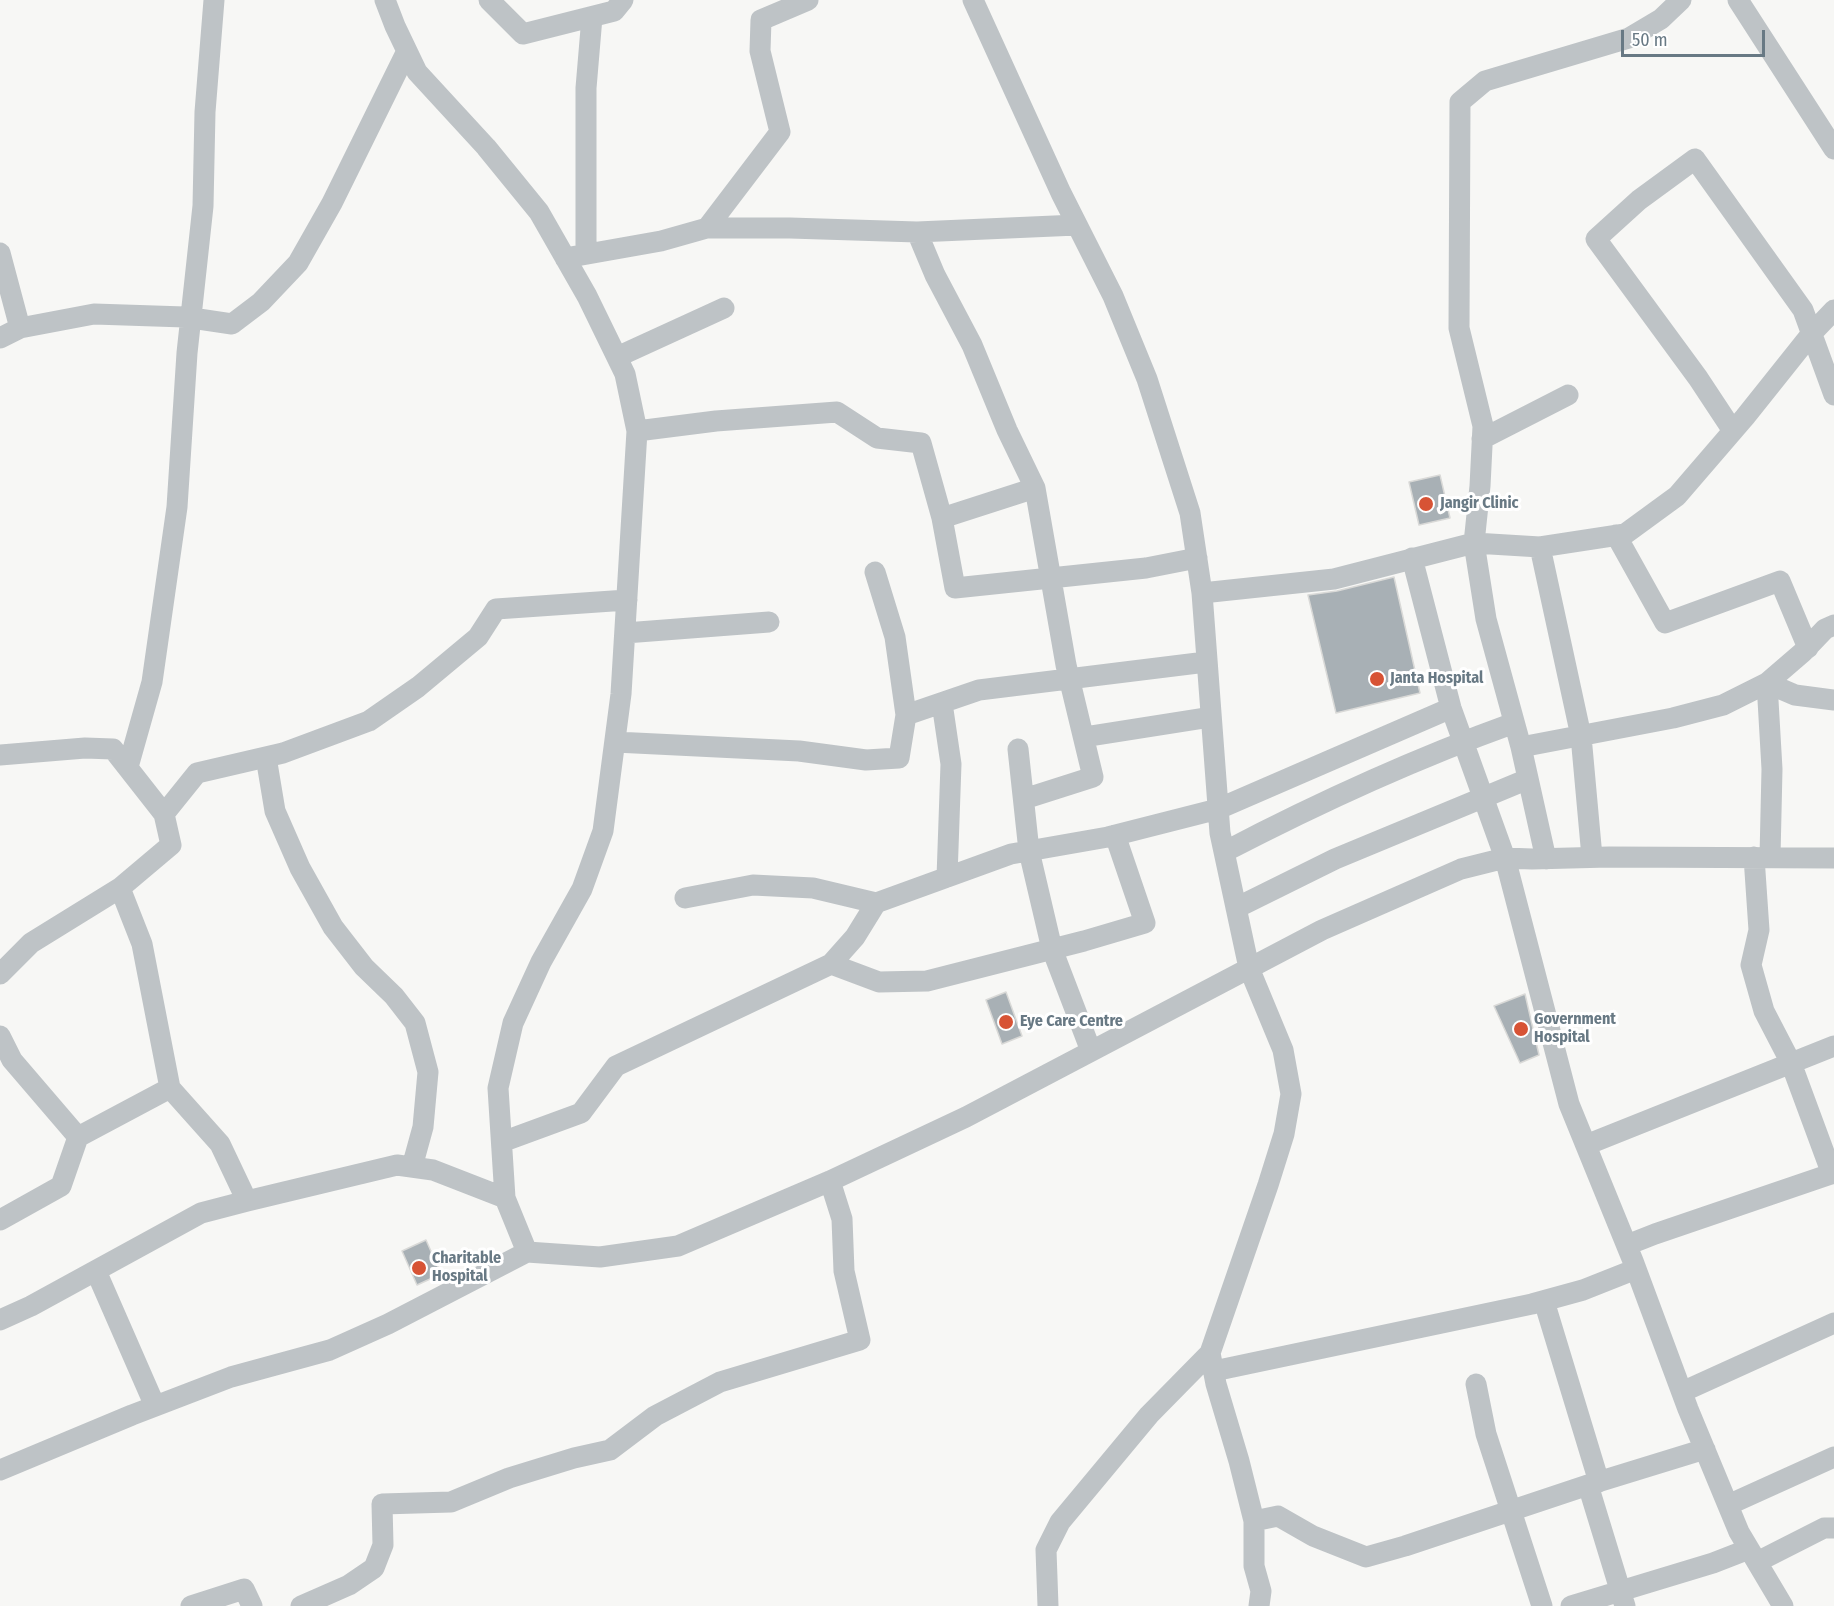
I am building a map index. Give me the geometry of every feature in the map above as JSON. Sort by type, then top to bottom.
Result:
[{"type":"street","points":[[128,767],[152,682],[177,507],[191,318],[203,206],[205,112],[214,0]]},
{"type":"street","points":[[385,0],[417,72],[486,147],[539,212],[625,374],[637,431],[621,694],[603,831],[582,889],[513,1023],[498,1088],[505,1198],[527,1252]]},
{"type":"street","points":[[489,0],[523,34],[614,11],[623,0]]},
{"type":"street","points":[[707,228],[780,132],[759,51],[761,20],[808,0]]},
{"type":"street","points":[[973,0],[1077,225],[1113,296],[1147,379],[1190,513],[1202,592],[1220,833],[1249,968],[1283,1050],[1291,1094],[1284,1134],[1212,1362],[1254,1521],[1254,1566],[1261,1591],[1259,1606]]},
{"type":"street","points":[[1546,859],[1521,747],[1486,620],[1474,543],[1483,426],[1459,328],[1460,102],[1485,81],[1629,38],[1661,20],[1681,0]]},
{"type":"street","points":[[1738,0],[1834,149]]},
{"type":"street","points":[[586,254],[586,88],[592,17]]},
{"type":"street","points":[[0,339],[20,328],[94,314],[191,318],[232,324],[261,302],[298,263],[332,203],[407,51]]},
{"type":"street","points":[[1733,431],[1698,378],[1596,239],[1639,200],[1695,159],[1803,310],[1834,394]]},
{"type":"street","points":[[565,258],[661,241],[707,228],[916,232],[1077,225]]},
{"type":"street","points":[[916,232],[972,345],[1035,488],[1069,679],[1093,777],[1024,799]]},
{"type":"street","points":[[0,253],[20,328]]},
{"type":"street","points":[[617,357],[724,308]]},
{"type":"street","points":[[1202,592],[1334,579],[1474,543],[1540,547],[1625,534],[1677,496],[1812,333],[1834,310]]},
{"type":"street","points":[[1482,439],[1568,395]]},
{"type":"street","points":[[637,431],[716,421],[837,412],[877,438],[921,443],[942,518],[955,588],[1146,568],[1197,558]]},
{"type":"street","points":[[942,518],[1035,488]]},
{"type":"street","points":[[1616,535],[1665,623],[1780,581],[1808,648]]},
{"type":"street","points":[[1540,547],[1581,736],[1592,857]]},
{"type":"street","points":[[1412,558],[1451,708],[1505,858],[1569,1104],[1627,1245],[1682,1392],[1739,1532],[1783,1606]]},
{"type":"street","points":[[615,742],[799,750],[866,760],[899,758],[906,716],[895,637],[875,572]]},
{"type":"street","points":[[164,814],[196,773],[283,753],[369,721],[418,687],[478,637],[496,609],[627,600]]},
{"type":"street","points":[[624,633],[769,622]]},
{"type":"street","points":[[1521,747],[1673,718],[1723,705],[1767,683],[1808,648],[1825,629],[1834,625]]},
{"type":"street","points":[[906,716],[979,690],[1206,662]]},
{"type":"street","points":[[1767,683],[1795,695],[1834,700]]},
{"type":"street","points":[[1627,1245],[1833,1174],[1791,1062],[1764,1011],[1751,965],[1759,930],[1762,857],[1772,769],[1767,683]]},
{"type":"street","points":[[942,703],[951,764],[947,878]]},
{"type":"street","points":[[685,898],[753,885],[813,888],[876,903],[1011,854],[1115,835],[1218,809],[1451,708]]},
{"type":"street","points":[[1084,737],[1210,717]]},
{"type":"street","points":[[1224,852],[1300,812],[1463,741],[1514,723]]},
{"type":"street","points":[[0,755],[113,748],[164,814],[171,845],[120,888],[31,944],[0,974]]},
{"type":"street","points":[[1018,749],[1029,851],[1052,949],[1091,1051]]},
{"type":"street","points":[[266,757],[275,811],[305,878],[333,927],[364,967],[394,996],[415,1023],[428,1072],[423,1127],[412,1167]]},
{"type":"street","points":[[1236,909],[1335,859],[1528,779]]},
{"type":"street","points":[[831,964],[879,982],[927,981],[1145,922],[1115,835]]},
{"type":"street","points":[[0,1470],[231,1377],[330,1350],[388,1324],[527,1252],[600,1257],[678,1246],[831,1181],[966,1117],[1322,930],[1461,869],[1505,858],[1834,858]]},
{"type":"street","points":[[120,888],[142,944],[170,1088],[220,1144],[247,1201]]},
{"type":"street","points":[[502,1142],[581,1113],[616,1066],[831,964],[855,937],[876,903]]},
{"type":"street","points":[[0,1036],[12,1060],[78,1137]]},
{"type":"street","points":[[1586,1145],[1834,1046]]},
{"type":"street","points":[[0,1220],[61,1186],[78,1137],[170,1088]]},
{"type":"street","points":[[0,1320],[96,1271],[201,1212],[397,1165],[433,1170],[505,1198]]},
{"type":"street","points":[[301,1606],[349,1585],[374,1568],[382,1545],[382,1504],[451,1502],[509,1478],[574,1458],[610,1450],[655,1416],[720,1382],[860,1340],[844,1272],[842,1219],[831,1181]]},
{"type":"street","points":[[1048,1606],[1046,1550],[1060,1522],[1149,1415],[1212,1362],[1544,1301],[1583,1290],[1636,1269]]},
{"type":"street","points":[[96,1271],[155,1406]]},
{"type":"street","points":[[1544,1301],[1623,1599]]},
{"type":"street","points":[[1682,1392],[1834,1323]]},
{"type":"street","points":[[1476,1384],[1486,1434],[1542,1606]]},
{"type":"street","points":[[1254,1521],[1278,1516],[1313,1536],[1366,1557],[1705,1449]]},
{"type":"street","points":[[1728,1505],[1834,1457]]},
{"type":"street","points":[[1570,1606],[1623,1599],[1713,1563],[1753,1556],[1824,1528],[1834,1528]]},
{"type":"street","points":[[190,1606],[244,1589],[252,1606]]},
{"type":"building","points":[[1440,475],[1450,518],[1419,525],[1409,482]]},
{"type":"building","points":[[1394,577],[1420,693],[1336,713],[1308,595],[1337,591]]},
{"type":"building","points":[[1006,992],[1022,1036],[1002,1044],[986,1000]]},
{"type":"building","points":[[1525,994],[1539,1055],[1520,1063],[1494,1006]]},
{"type":"building","points":[[426,1240],[441,1274],[417,1285],[402,1251]]},
{"type":"place","name":"Jangir Clinic","points":[[1426,504]]},
{"type":"place","name":"Janta Hospital","points":[[1377,679]]},
{"type":"place","name":"Eye Care Centre","points":[[1006,1022]]},
{"type":"place","name":"Government Hospital","points":[[1521,1029]]},
{"type":"place","name":"Charitable Hospital","points":[[419,1268]]}]
